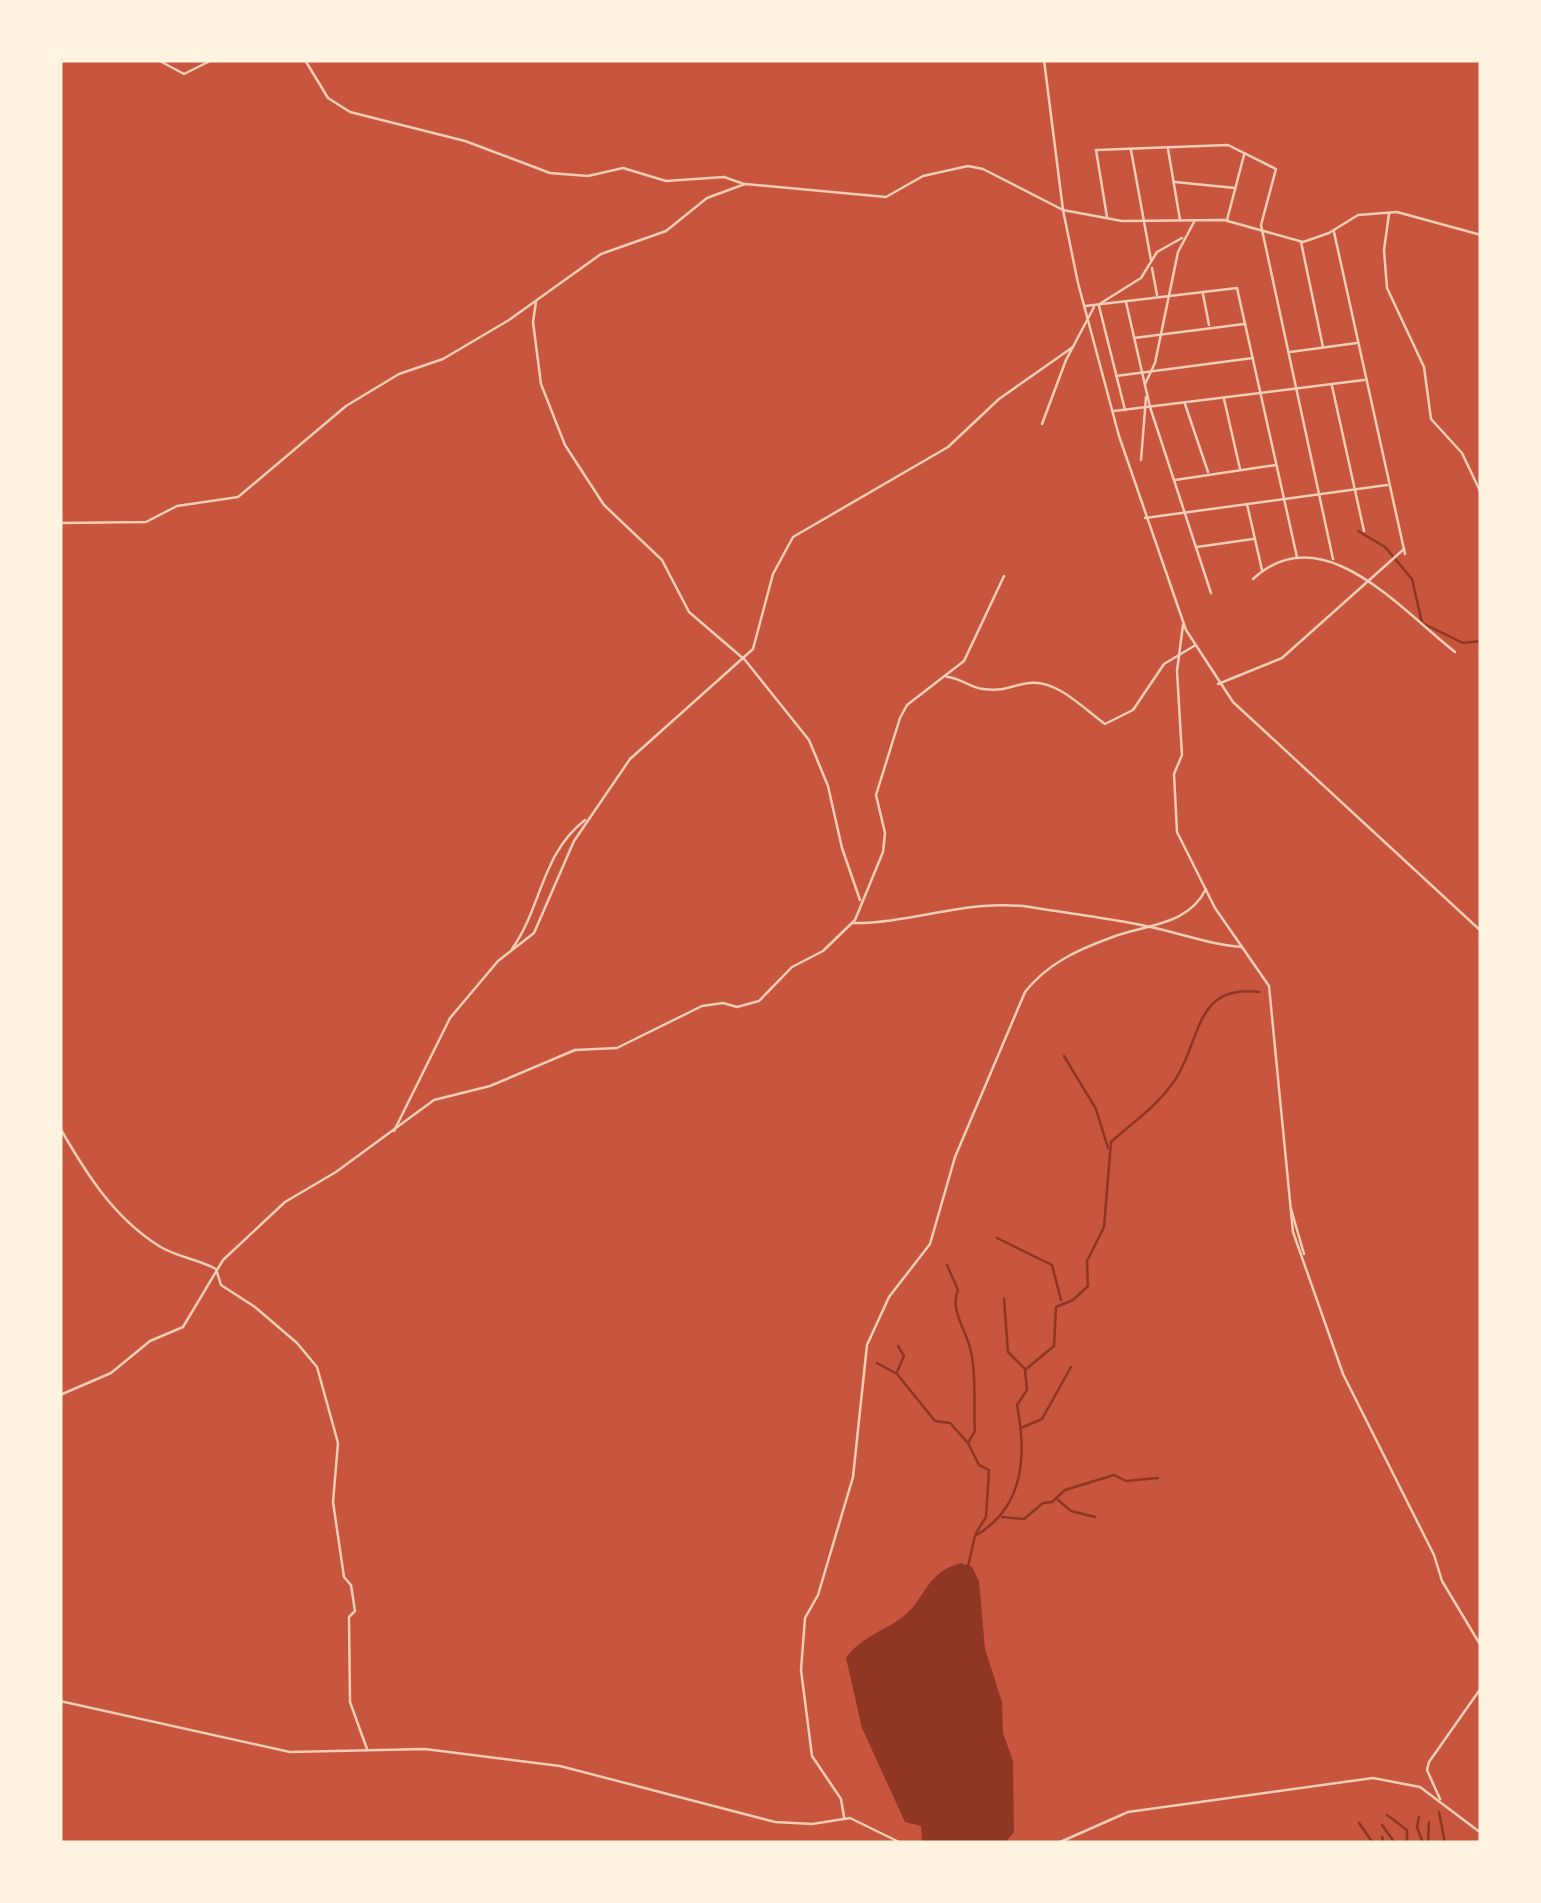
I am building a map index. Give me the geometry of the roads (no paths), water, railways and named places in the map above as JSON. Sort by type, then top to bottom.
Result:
[{"type":"street","points":[[158,60],[184,74],[212,60]]},
{"type":"street","points":[[305,60],[328,98],[350,112],[465,141],[550,172],[588,176],[622,168],[666,181],[724,177],[746,184],[886,197],[923,176],[968,166],[1063,210],[1107,219],[1226,221],[1301,242],[1334,231],[1358,214],[1390,212],[1481,235]]},
{"type":"street","points":[[1044,60],[1063,210],[1087,315],[1112,412],[1146,518],[1194,646],[1218,684],[1481,932]]},
{"type":"street","points":[[1107,219],[1096,150],[1228,145],[1276,169],[1263,233],[1332,559]]},
{"type":"street","points":[[1168,147],[1180,222]]},
{"type":"street","points":[[1131,149],[1158,298]]},
{"type":"street","points":[[1226,221],[1244,153]]},
{"type":"street","points":[[1174,182],[1235,188]]},
{"type":"street","points":[[60,523],[146,522],[177,506],[238,496],[346,406],[399,374],[443,359],[601,254],[666,231],[706,198],[746,184]]},
{"type":"street","points":[[1390,212],[1384,250],[1386,288],[1424,367],[1431,419],[1462,453],[1481,493]]},
{"type":"street","points":[[1141,460],[1148,372],[1155,362],[1184,236],[1194,222]]},
{"type":"street","points":[[1218,684],[1282,658],[1404,551],[1334,231]]},
{"type":"street","points":[[1042,424],[1087,315],[1140,278],[1157,252],[1184,236]]},
{"type":"street","points":[[1301,242],[1323,348]]},
{"type":"street","points":[[1085,306],[1238,288],[1297,556]]},
{"type":"street","points":[[1203,292],[1209,328]]},
{"type":"street","points":[[537,300],[533,322],[541,384],[574,461],[616,518],[636,532],[662,560],[689,612],[746,660],[816,754],[860,900]]},
{"type":"street","points":[[1125,301],[1146,389]]},
{"type":"street","points":[[1098,304],[1125,410]]},
{"type":"street","points":[[1134,338],[1245,323]]},
{"type":"street","points":[[1288,352],[1358,343]]},
{"type":"street","points":[[511,951],[534,912],[558,845],[589,816],[646,741],[746,660],[761,630],[774,574],[793,537],[948,447],[999,399],[1074,347]]},
{"type":"street","points":[[1116,376],[1253,358]]},
{"type":"street","points":[[1112,412],[1366,380]]},
{"type":"street","points":[[1332,384],[1364,531]]},
{"type":"street","points":[[1224,398],[1240,470]]},
{"type":"street","points":[[1185,402],[1209,475]]},
{"type":"street","points":[[1147,407],[1211,593]]},
{"type":"street","points":[[1174,480],[1277,465]]},
{"type":"street","points":[[1146,518],[1389,484]]},
{"type":"street","points":[[1247,504],[1262,571]]},
{"type":"street","points":[[1196,548],[1255,539]]},
{"type":"street","points":[[1254,580],[1262,571],[1297,556],[1332,559],[1455,652]]},
{"type":"street","points":[[60,1395],[111,1373],[150,1341],[183,1328],[216,1270],[293,1195],[394,1132],[411,1114],[443,1096],[490,1086],[575,1050],[617,1048],[702,1006],[723,1003],[737,1007],[760,1001],[792,967],[824,951],[851,924],[885,840],[876,795],[887,750],[906,705],[964,661],[1004,576]]},
{"type":"street","points":[[1183,624],[1178,723],[1182,755],[1174,774],[1176,821],[1182,844],[1206,890],[1270,986],[1288,1203],[1304,1260],[1356,1403],[1434,1556],[1442,1581],[1481,1644]]},
{"type":"street","points":[[945,677],[958,678],[968,688],[996,691],[1035,683],[1064,693],[1105,724],[1133,710],[1151,678],[1194,646]]},
{"type":"street","points":[[394,1132],[450,1018],[511,951],[534,933],[589,816]]},
{"type":"street","points":[[844,1818],[841,1799],[812,1756],[801,1670],[806,1618],[818,1595],[854,1477],[866,1345],[888,1297],[930,1244],[954,1157],[1025,992],[1041,971],[1060,959],[1111,937],[1188,912],[1206,890]]},
{"type":"street","points":[[851,924],[970,908],[1028,907],[1175,932],[1198,943],[1243,947]]},
{"type":"street","points":[[60,1128],[87,1176],[126,1219],[157,1245],[216,1270]]},
{"type":"street","points":[[216,1270],[220,1285],[255,1307],[297,1342],[318,1371],[338,1443],[333,1502],[343,1570],[355,1611],[349,1618],[350,1702],[367,1750]]},
{"type":"street","points":[[1440,1799],[1427,1770],[1429,1762],[1481,1688]]},
{"type":"street","points":[[60,1701],[278,1750],[425,1749],[560,1766],[774,1822],[812,1824],[844,1818],[901,1843]]},
{"type":"street","points":[[1058,1843],[1128,1812],[1390,1778],[1440,1799],[1481,1833]]},
{"type":"waterway","points":[[1358,531],[1385,547],[1412,579],[1422,623],[1463,643],[1481,641]]},
{"type":"waterway","points":[[968,1566],[975,1536],[1004,1511],[1018,1479],[1022,1443],[1017,1405],[1027,1390],[1025,1370],[1054,1346],[1056,1307],[1073,1300],[1088,1286],[1087,1261],[1104,1227],[1111,1142],[1173,1083],[1210,1007],[1221,997],[1237,992],[1259,992]]},
{"type":"waterway","points":[[1064,1056],[1096,1109],[1108,1148]]},
{"type":"waterway","points":[[997,1238],[1052,1265],[1061,1300]]},
{"type":"waterway","points":[[947,1265],[958,1290],[957,1314],[973,1362],[975,1431],[968,1443],[979,1465],[989,1470],[986,1517],[976,1533]]},
{"type":"waterway","points":[[1004,1299],[1008,1352],[1025,1369]]},
{"type":"waterway","points":[[897,1372],[904,1356],[898,1346]]},
{"type":"waterway","points":[[877,1363],[897,1374],[935,1421],[950,1423],[967,1442]]},
{"type":"waterway","points":[[1021,1428],[1042,1419],[1071,1367]]},
{"type":"waterway","points":[[1002,1517],[1024,1519],[1065,1490],[1114,1475],[1126,1481],[1158,1478]]},
{"type":"waterway","points":[[1058,1500],[1071,1511],[1095,1517]]},
{"type":"waterway","points":[[1439,1812],[1445,1843]]},
{"type":"waterway","points":[[1387,1815],[1407,1830],[1407,1843]]},
{"type":"waterway","points":[[1419,1817],[1417,1827],[1423,1843]]},
{"type":"waterway","points":[[1428,1843],[1429,1822]]},
{"type":"waterway","points":[[1359,1823],[1373,1843]]},
{"type":"waterway","points":[[1382,1825],[1395,1843]]},
{"type":"waterway","points":[[1382,1837],[1384,1843]]}]
